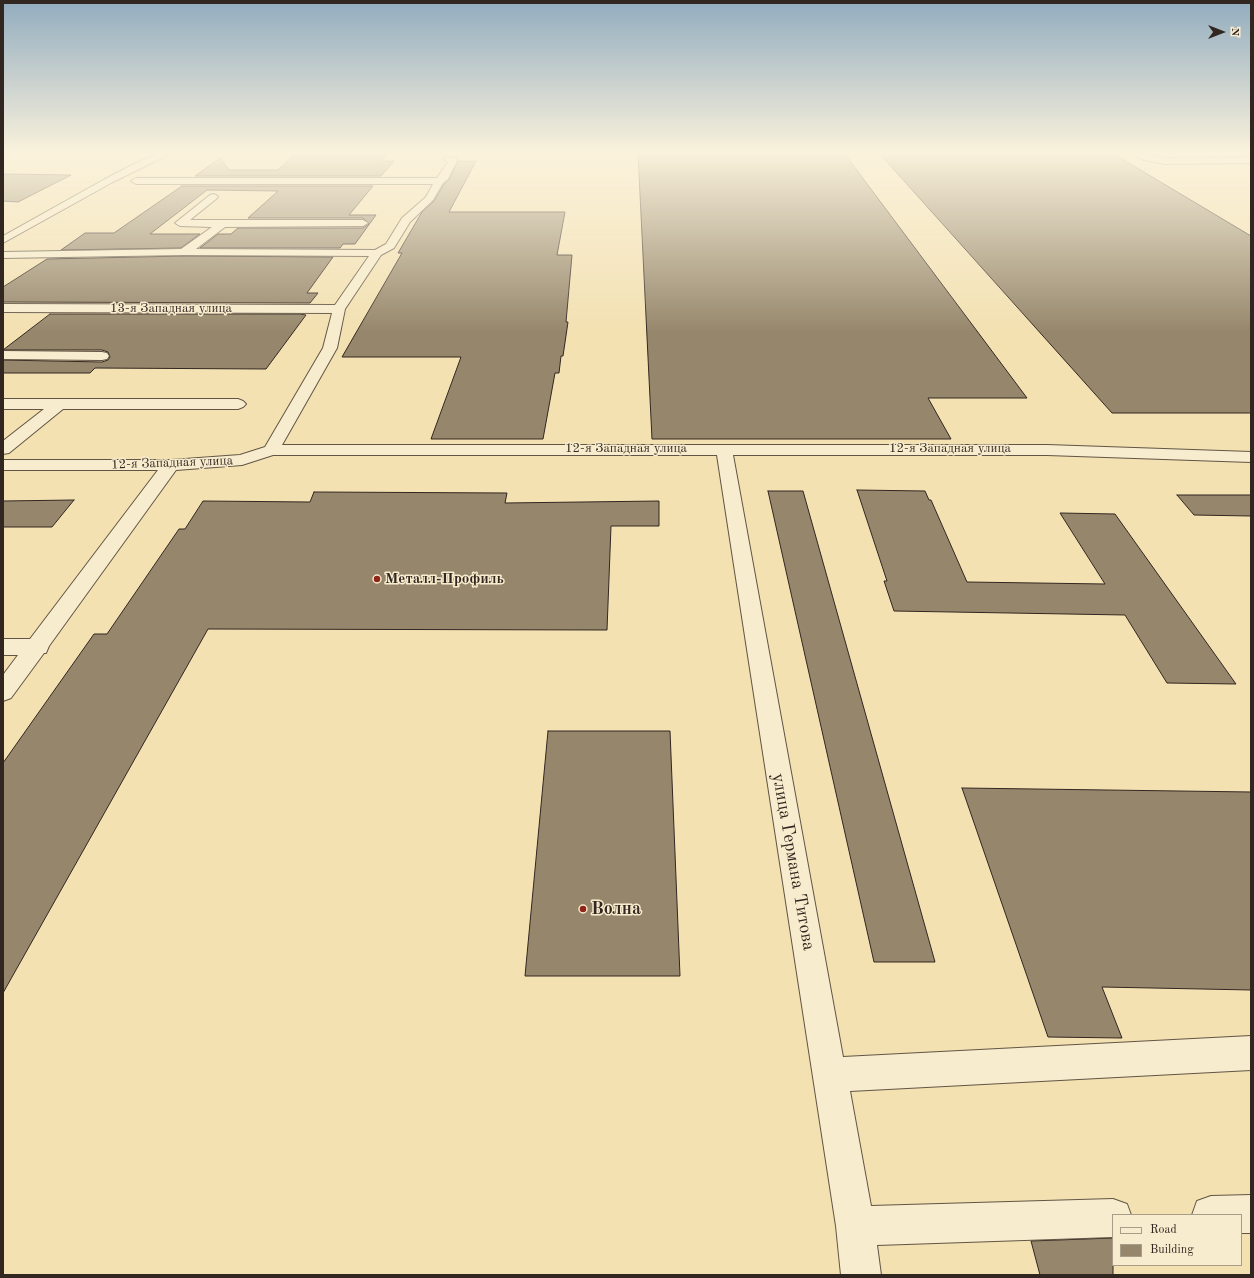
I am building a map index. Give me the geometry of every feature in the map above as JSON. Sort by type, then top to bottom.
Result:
[{"type":"street","points":[[3,240],[51,213]]},
{"type":"street","points":[[193,213],[180,223],[363,223]]},
{"type":"street","points":[[3,254],[184,252],[376,253],[390,246],[406,220],[414,213]]},
{"type":"street","points":[[10,224],[31,224]]},
{"type":"street","points":[[184,252],[223,224]]},
{"type":"street","points":[[271,450],[330,348],[340,309],[376,253]]},
{"type":"street","name":"13-я Западная улица","points":[[3,308],[340,309]]},
{"type":"street","points":[[3,355],[102,356]]},
{"type":"street","points":[[3,404],[238,404]]},
{"type":"street","points":[[3,449],[59,404]]},
{"type":"street","name":"улица Германа Титова","points":[[724,449],[855,1226],[861,1275]]},
{"type":"street","name":"12-я Западная улица","points":[[3,465],[171,465],[242,460],[271,450],[1047,450],[1251,457]]},
{"type":"street","points":[[3,692],[171,465]]},
{"type":"street","points":[[3,647],[38,646]]},
{"type":"street","points":[[829,1075],[1251,1053]]},
{"type":"street","points":[[855,1226],[1112,1218]]},
{"type":"building","points":[[143,213],[178,213],[150,234],[200,234],[181,248],[61,250],[85,233],[114,233]]},
{"type":"building","points":[[254,213],[351,213],[349,215],[376,215],[355,244],[343,244],[340,248],[200,248],[218,234],[231,234],[238,228],[363,228],[369,224],[363,218],[248,218]]},
{"type":"building","points":[[422,213],[565,213],[557,255],[572,255],[566,322],[568,322],[563,356],[561,356],[559,373],[555,373],[543,439],[431,439],[461,357],[342,357],[402,253],[398,253]]},
{"type":"building","points":[[641,213],[889,213],[1027,398],[928,398],[951,439],[652,439]]},
{"type":"building","points":[[932,213],[1212,213],[1251,236],[1251,413],[1112,413]]},
{"type":"building","points":[[184,256],[333,257],[307,293],[318,293],[310,303],[3,302],[3,287],[47,259]]},
{"type":"building","points":[[50,314],[306,315],[266,369],[95,368],[90,373],[3,373],[3,360],[102,362],[108,360],[110,357],[108,352],[102,350],[3,350]]},
{"type":"building","points":[[857,490],[925,491],[929,500],[931,500],[967,582],[1105,584],[1060,513],[1115,514],[1236,684],[1167,683],[1125,615],[894,611],[884,581],[887,581]]},
{"type":"building","points":[[768,491],[803,491],[935,962],[874,962]]},
{"type":"building","points":[[314,492],[507,493],[505,503],[659,501],[659,526],[611,526],[607,630],[208,629],[3,993],[3,763],[94,634],[107,634],[179,529],[185,529],[203,501],[310,502]]},
{"type":"building","points":[[1177,495],[1251,495],[1251,516],[1194,515]]},
{"type":"building","points":[[74,500],[52,527],[3,527],[3,501]]},
{"type":"building","points":[[548,731],[670,731],[680,976],[525,976]]},
{"type":"building","points":[[962,788],[1251,792],[1251,990],[1102,987],[1122,1038],[1048,1037]]},
{"type":"building","points":[[1112,1238],[1113,1275],[1040,1275],[1031,1241]]},
{"type":"place","name":"Металл-Профиль","points":[[377,579]]},
{"type":"place","name":"Волна","points":[[583,909]]}]
